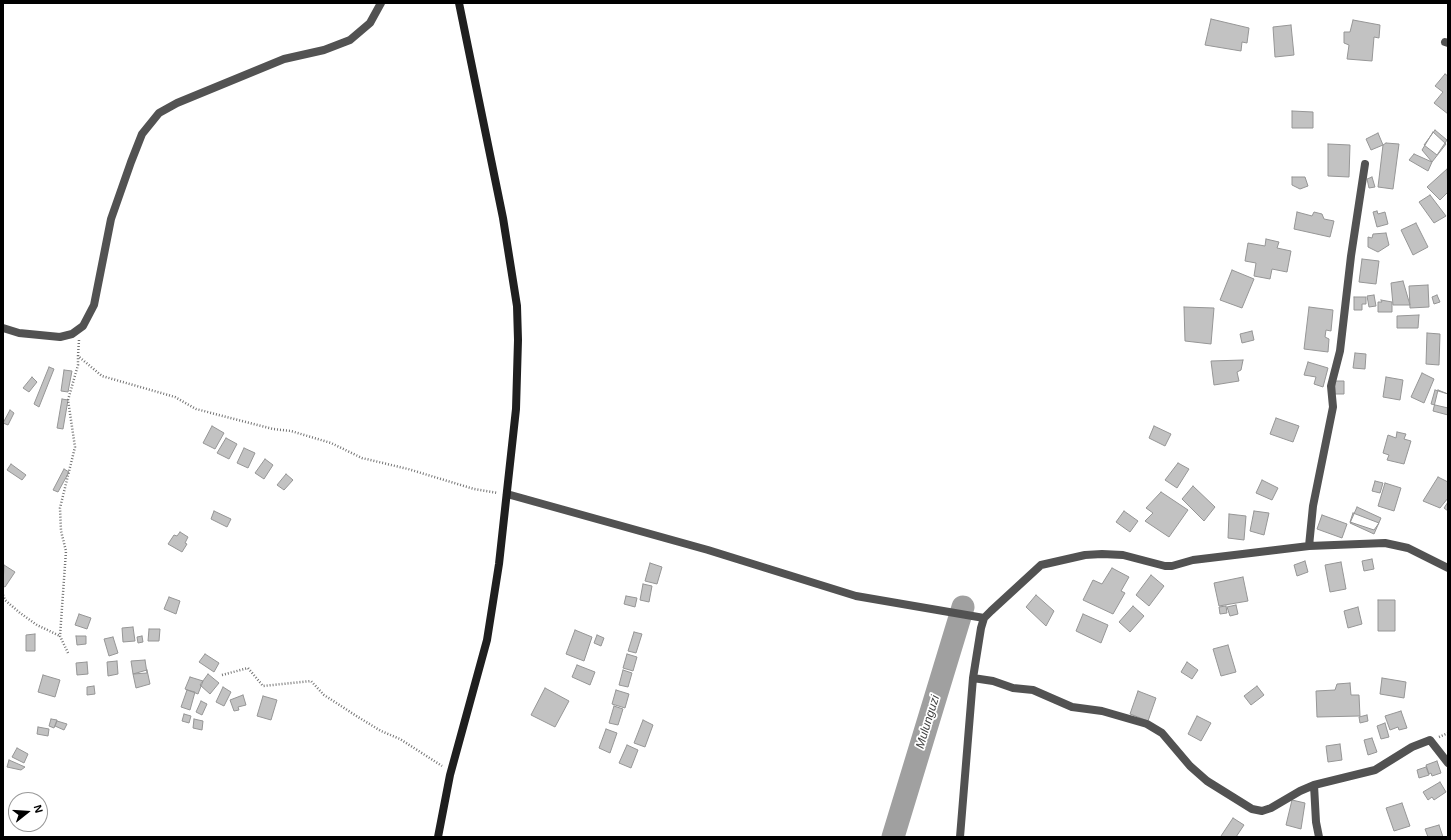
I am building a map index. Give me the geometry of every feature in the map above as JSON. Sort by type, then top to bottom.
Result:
[{"type":"street","points":[[3,328],[26,334],[60,338],[79,330],[88,318],[94,305],[111,219],[142,134],[154,119],[167,108],[177,103],[284,59],[324,50],[350,40],[370,22],[381,3]]},
{"type":"street","points":[[438,837],[451,772],[487,640],[499,564],[516,409],[518,340],[517,306],[503,218],[458,3]]},
{"type":"street","points":[[1309,546],[1313,506],[1333,407],[1331,386],[1340,351],[1351,256],[1365,164]]},
{"type":"street","points":[[507,494],[693,545],[856,596],[984,618]]},
{"type":"street","points":[[960,837],[973,678],[981,628],[984,618],[1041,565],[1102,554],[1124,555],[1166,566],[1172,566],[1193,560],[1309,546],[1385,543],[1408,548],[1448,568]]},
{"type":"street","points":[[973,678],[993,681],[1013,688],[1033,690],[1072,708],[1102,711],[1147,724],[1162,734],[1179,755],[1207,781],[1252,809],[1262,811],[1271,808],[1300,791],[1314,785],[1375,770],[1412,748],[1430,740],[1448,763]]},
{"type":"street","points":[[1314,785],[1316,822],[1319,837]]},
{"type":"path","points":[[68,653],[60,636],[66,551],[61,531],[60,508],[75,447],[68,400],[78,364],[79,330]]},
{"type":"path","points":[[78,356],[102,376],[175,397],[196,410],[273,429],[292,431],[331,443],[362,458],[408,469],[474,489],[507,494]]},
{"type":"path","points":[[3,595],[20,613],[37,626],[60,636]]},
{"type":"path","points":[[222,675],[248,668],[263,686],[311,681],[324,695],[358,718],[381,731],[400,738],[451,772]]},
{"type":"building","points":[[1211,19],[1249,28],[1247,43],[1242,42],[1241,51],[1205,45]]},
{"type":"building","points":[[1353,20],[1380,25],[1379,38],[1374,37],[1372,61],[1347,59],[1349,45],[1344,43],[1344,32],[1350,32]]},
{"type":"building","points":[[1291,25],[1294,55],[1275,57],[1273,27]]},
{"type":"building","points":[[1445,74],[1448,76],[1448,114],[1434,103],[1443,92],[1435,86]]},
{"type":"building","points":[[1292,111],[1313,112],[1313,128],[1292,128]]},
{"type":"building","points":[[1435,130],[1447,140],[1437,155],[1424,145]]},
{"type":"building","points":[[1433,132],[1446,144],[1432,162],[1422,150]]},
{"type":"building","points":[[1378,133],[1383,145],[1371,150],[1366,139]]},
{"type":"building","points":[[1386,143],[1399,144],[1393,189],[1378,187],[1383,145]]},
{"type":"building","points":[[1328,144],[1350,145],[1349,177],[1328,176]]},
{"type":"building","points":[[1414,154],[1432,162],[1428,171],[1409,160]]},
{"type":"building","points":[[1447,169],[1448,192],[1440,200],[1427,187]]},
{"type":"building","points":[[1292,177],[1305,177],[1308,186],[1300,189],[1292,185]]},
{"type":"building","points":[[1372,177],[1375,187],[1369,188],[1367,179]]},
{"type":"building","points":[[1430,195],[1446,216],[1434,223],[1419,202]]},
{"type":"building","points":[[1377,211],[1378,214],[1385,212],[1388,224],[1377,227],[1373,212]]},
{"type":"building","points":[[1297,212],[1312,216],[1314,212],[1322,214],[1324,219],[1334,221],[1330,237],[1294,229]]},
{"type":"building","points":[[1416,223],[1428,247],[1413,255],[1401,230]]},
{"type":"building","points":[[1386,233],[1389,245],[1378,252],[1368,247],[1368,237],[1372,238],[1373,234]]},
{"type":"building","points":[[1266,239],[1279,242],[1277,248],[1291,251],[1287,272],[1272,269],[1270,279],[1254,276],[1256,263],[1245,261],[1248,243],[1265,246]]},
{"type":"building","points":[[1362,259],[1379,261],[1376,284],[1359,282]]},
{"type":"building","points":[[1232,270],[1254,279],[1242,308],[1220,300]]},
{"type":"building","points":[[1403,281],[1410,305],[1393,305],[1391,283]]},
{"type":"building","points":[[1428,285],[1429,307],[1410,308],[1409,286]]},
{"type":"building","points":[[1374,295],[1376,306],[1369,307],[1367,296]]},
{"type":"building","points":[[1437,295],[1440,302],[1434,304],[1432,297]]},
{"type":"building","points":[[1354,297],[1366,297],[1366,304],[1362,304],[1362,310],[1354,310]]},
{"type":"building","points":[[1381,300],[1392,302],[1392,312],[1378,312],[1378,302],[1382,302]]},
{"type":"building","points":[[1184,307],[1214,308],[1211,344],[1185,341]]},
{"type":"building","points":[[1309,307],[1333,310],[1331,331],[1326,330],[1325,337],[1329,339],[1328,352],[1304,349]]},
{"type":"building","points":[[1419,315],[1418,328],[1397,328],[1397,316]]},
{"type":"building","points":[[1252,331],[1254,340],[1242,343],[1240,334]]},
{"type":"building","points":[[1427,333],[1440,334],[1439,365],[1426,364]]},
{"type":"building","points":[[1355,353],[1366,354],[1365,369],[1353,368]]},
{"type":"building","points":[[1243,360],[1241,370],[1237,372],[1239,381],[1214,385],[1211,361]]},
{"type":"building","points":[[1308,362],[1328,368],[1323,387],[1314,384],[1316,377],[1304,375]]},
{"type":"building","points":[[49,367],[54,369],[39,407],[34,404]]},
{"type":"building","points":[[64,370],[72,371],[68,392],[61,391]]},
{"type":"building","points":[[1422,373],[1434,379],[1424,403],[1411,397]]},
{"type":"building","points":[[32,377],[37,382],[29,392],[23,388]]},
{"type":"building","points":[[1386,377],[1403,380],[1400,400],[1383,397]]},
{"type":"building","points":[[1335,381],[1344,381],[1344,394],[1335,394]]},
{"type":"building","points":[[1435,390],[1448,394],[1448,408],[1431,404]]},
{"type":"building","points":[[1438,390],[1448,394],[1448,415],[1433,411]]},
{"type":"building","points":[[62,399],[68,400],[63,429],[57,428]]},
{"type":"building","points":[[10,410],[14,413],[8,425],[3,423]]},
{"type":"building","points":[[1276,418],[1299,426],[1293,442],[1270,434]]},
{"type":"building","points":[[212,426],[224,433],[215,449],[203,443]]},
{"type":"building","points":[[1154,426],[1171,434],[1165,446],[1149,438]]},
{"type":"building","points":[[1397,432],[1406,434],[1404,439],[1411,441],[1404,464],[1387,460],[1389,455],[1383,453],[1388,435],[1396,438]]},
{"type":"building","points":[[226,438],[237,444],[229,459],[217,453]]},
{"type":"building","points":[[244,448],[255,453],[248,468],[237,463]]},
{"type":"building","points":[[265,459],[273,465],[264,479],[255,473]]},
{"type":"building","points":[[1178,463],[1189,469],[1177,488],[1165,480]]},
{"type":"building","points":[[11,464],[26,475],[22,480],[7,470]]},
{"type":"building","points":[[64,469],[69,472],[58,492],[53,490]]},
{"type":"building","points":[[286,474],[293,480],[284,490],[277,485]]},
{"type":"building","points":[[1438,477],[1448,482],[1448,498],[1440,508],[1423,501]]},
{"type":"building","points":[[1262,480],[1278,488],[1272,500],[1256,493]]},
{"type":"building","points":[[1375,481],[1383,483],[1380,493],[1372,491]]},
{"type":"building","points":[[1385,483],[1401,488],[1394,511],[1378,506]]},
{"type":"building","points":[[1193,486],[1215,507],[1204,521],[1182,499]]},
{"type":"building","points":[[1161,492],[1188,510],[1169,537],[1145,521],[1153,513],[1146,508]]},
{"type":"building","points":[[1448,502],[1448,511],[1444,508]]},
{"type":"building","points":[[1357,507],[1381,518],[1374,534],[1350,523]]},
{"type":"building","points":[[214,511],[231,519],[227,527],[211,519]]},
{"type":"building","points":[[1124,511],[1138,521],[1130,532],[1116,522]]},
{"type":"building","points":[[1254,511],[1269,513],[1264,535],[1250,531]]},
{"type":"building","points":[[1353,513],[1379,523],[1374,530],[1350,522]]},
{"type":"building","points":[[1229,514],[1246,516],[1244,540],[1228,538]]},
{"type":"building","points":[[1322,515],[1347,524],[1342,538],[1317,529]]},
{"type":"building","points":[[180,532],[188,537],[185,543],[187,544],[182,552],[168,544],[174,535],[177,536]]},
{"type":"building","points":[[1372,559],[1374,569],[1364,571],[1362,561]]},
{"type":"building","points":[[1305,561],[1308,572],[1297,576],[1294,565]]},
{"type":"building","points":[[1341,562],[1346,589],[1330,592],[1325,565]]},
{"type":"building","points":[[650,563],[662,567],[657,584],[645,581]]},
{"type":"building","points":[[4,565],[15,572],[5,587],[3,586]]},
{"type":"building","points":[[1112,568],[1129,577],[1121,591],[1125,593],[1113,614],[1083,600],[1093,580],[1102,584]]},
{"type":"building","points":[[1151,575],[1164,586],[1149,606],[1136,595]]},
{"type":"building","points":[[1243,577],[1248,601],[1219,606],[1214,583]]},
{"type":"building","points":[[643,584],[652,586],[649,602],[640,600]]},
{"type":"building","points":[[1036,595],[1054,611],[1046,626],[1026,607]]},
{"type":"building","points":[[626,596],[637,598],[635,607],[624,604]]},
{"type":"building","points":[[169,597],[180,601],[176,614],[164,609]]},
{"type":"building","points":[[1378,600],[1395,600],[1395,631],[1378,631]]},
{"type":"building","points":[[1236,605],[1238,614],[1230,616],[1227,607]]},
{"type":"building","points":[[1133,606],[1144,616],[1130,632],[1119,622]]},
{"type":"building","points":[[1226,606],[1227,613],[1220,614],[1219,607]]},
{"type":"building","points":[[1358,607],[1362,624],[1348,628],[1344,611]]},
{"type":"building","points":[[79,614],[91,618],[87,629],[75,625]]},
{"type":"building","points":[[1083,614],[1108,625],[1101,643],[1076,631]]},
{"type":"building","points":[[133,627],[135,641],[123,642],[122,628]]},
{"type":"building","points":[[149,629],[160,629],[159,641],[148,641]]},
{"type":"building","points":[[575,630],[592,637],[584,661],[566,654]]},
{"type":"building","points":[[634,632],[642,634],[636,653],[628,651]]},
{"type":"building","points":[[35,634],[35,651],[26,651],[26,635]]},
{"type":"building","points":[[597,635],[604,638],[601,646],[594,643]]},
{"type":"building","points":[[76,636],[86,636],[86,644],[77,645]]},
{"type":"building","points":[[142,636],[143,642],[138,643],[137,637]]},
{"type":"building","points":[[113,637],[118,653],[109,656],[104,639]]},
{"type":"building","points":[[1228,645],[1236,672],[1221,676],[1213,649]]},
{"type":"building","points":[[205,654],[219,663],[214,672],[199,662]]},
{"type":"building","points":[[627,654],[637,657],[633,671],[623,668]]},
{"type":"building","points":[[145,660],[147,673],[133,674],[131,661]]},
{"type":"building","points":[[117,661],[118,674],[108,676],[107,662]]},
{"type":"building","points":[[87,662],[88,674],[77,675],[76,663]]},
{"type":"building","points":[[1187,662],[1198,670],[1192,679],[1181,672]]},
{"type":"building","points":[[577,665],[595,672],[590,685],[572,677]]},
{"type":"building","points":[[147,670],[150,684],[136,688],[133,674]]},
{"type":"building","points":[[623,670],[632,673],[628,687],[619,685]]},
{"type":"building","points":[[208,674],[219,683],[210,694],[200,685]]},
{"type":"building","points":[[43,675],[60,680],[55,697],[38,692]]},
{"type":"building","points":[[190,677],[203,681],[198,694],[185,689]]},
{"type":"building","points":[[1382,678],[1406,682],[1404,698],[1380,694]]},
{"type":"building","points":[[1350,683],[1351,695],[1359,695],[1360,716],[1317,717],[1316,691],[1335,690],[1337,684]]},
{"type":"building","points":[[94,686],[95,694],[87,695],[87,687]]},
{"type":"building","points":[[1257,686],[1264,695],[1251,705],[1244,696]]},
{"type":"building","points":[[223,687],[231,692],[224,706],[216,702]]},
{"type":"building","points":[[545,688],[569,701],[555,727],[531,715]]},
{"type":"building","points":[[187,690],[195,692],[190,710],[181,707]]},
{"type":"building","points":[[616,690],[629,694],[625,708],[612,704]]},
{"type":"building","points":[[1138,691],[1156,698],[1148,721],[1130,714]]},
{"type":"building","points":[[243,695],[246,705],[238,707],[239,710],[234,711],[230,700]]},
{"type":"building","points":[[263,696],[277,700],[271,720],[257,716]]},
{"type":"building","points":[[201,701],[207,704],[202,715],[196,712]]},
{"type":"building","points":[[614,706],[623,709],[618,725],[609,723]]},
{"type":"building","points":[[1401,711],[1407,728],[1399,730],[1398,727],[1390,730],[1385,716]]},
{"type":"building","points":[[184,714],[191,716],[189,723],[182,721]]},
{"type":"building","points":[[1367,715],[1368,721],[1360,723],[1359,717]]},
{"type":"building","points":[[1197,716],[1211,723],[1201,741],[1188,734]]},
{"type":"building","points":[[51,719],[57,720],[54,728],[49,726]]},
{"type":"building","points":[[194,719],[203,721],[202,730],[193,728]]},
{"type":"building","points":[[643,720],[653,725],[645,747],[634,743]]},
{"type":"building","points":[[57,721],[67,724],[64,730],[55,726]]},
{"type":"building","points":[[1385,723],[1389,737],[1381,739],[1377,726]]},
{"type":"building","points":[[38,727],[49,729],[48,736],[37,734]]},
{"type":"building","points":[[606,729],[617,733],[610,753],[599,748]]},
{"type":"building","points":[[1372,738],[1377,752],[1368,755],[1364,740]]},
{"type":"building","points":[[1340,744],[1342,760],[1328,762],[1326,746]]},
{"type":"building","points":[[627,745],[638,750],[631,768],[619,763]]},
{"type":"building","points":[[17,748],[28,754],[24,763],[12,757]]},
{"type":"building","points":[[9,760],[25,767],[21,770],[7,767]]},
{"type":"building","points":[[1437,761],[1441,773],[1432,776],[1431,773],[1429,774],[1426,765]]},
{"type":"building","points":[[1426,767],[1429,775],[1419,778],[1417,770]]},
{"type":"building","points":[[1440,782],[1446,792],[1434,800],[1432,797],[1428,800],[1423,792]]},
{"type":"building","points":[[1292,800],[1305,803],[1301,829],[1286,825]]},
{"type":"building","points":[[1402,803],[1410,826],[1394,831],[1386,808]]},
{"type":"building","points":[[1233,818],[1244,825],[1236,837],[1222,837],[1221,836]]},
{"type":"building","points":[[1439,825],[1443,837],[1428,837],[1425,829]]},
{"type":"waterway","name":"Mulunguzi","points":[[893,837],[963,607]]}]
